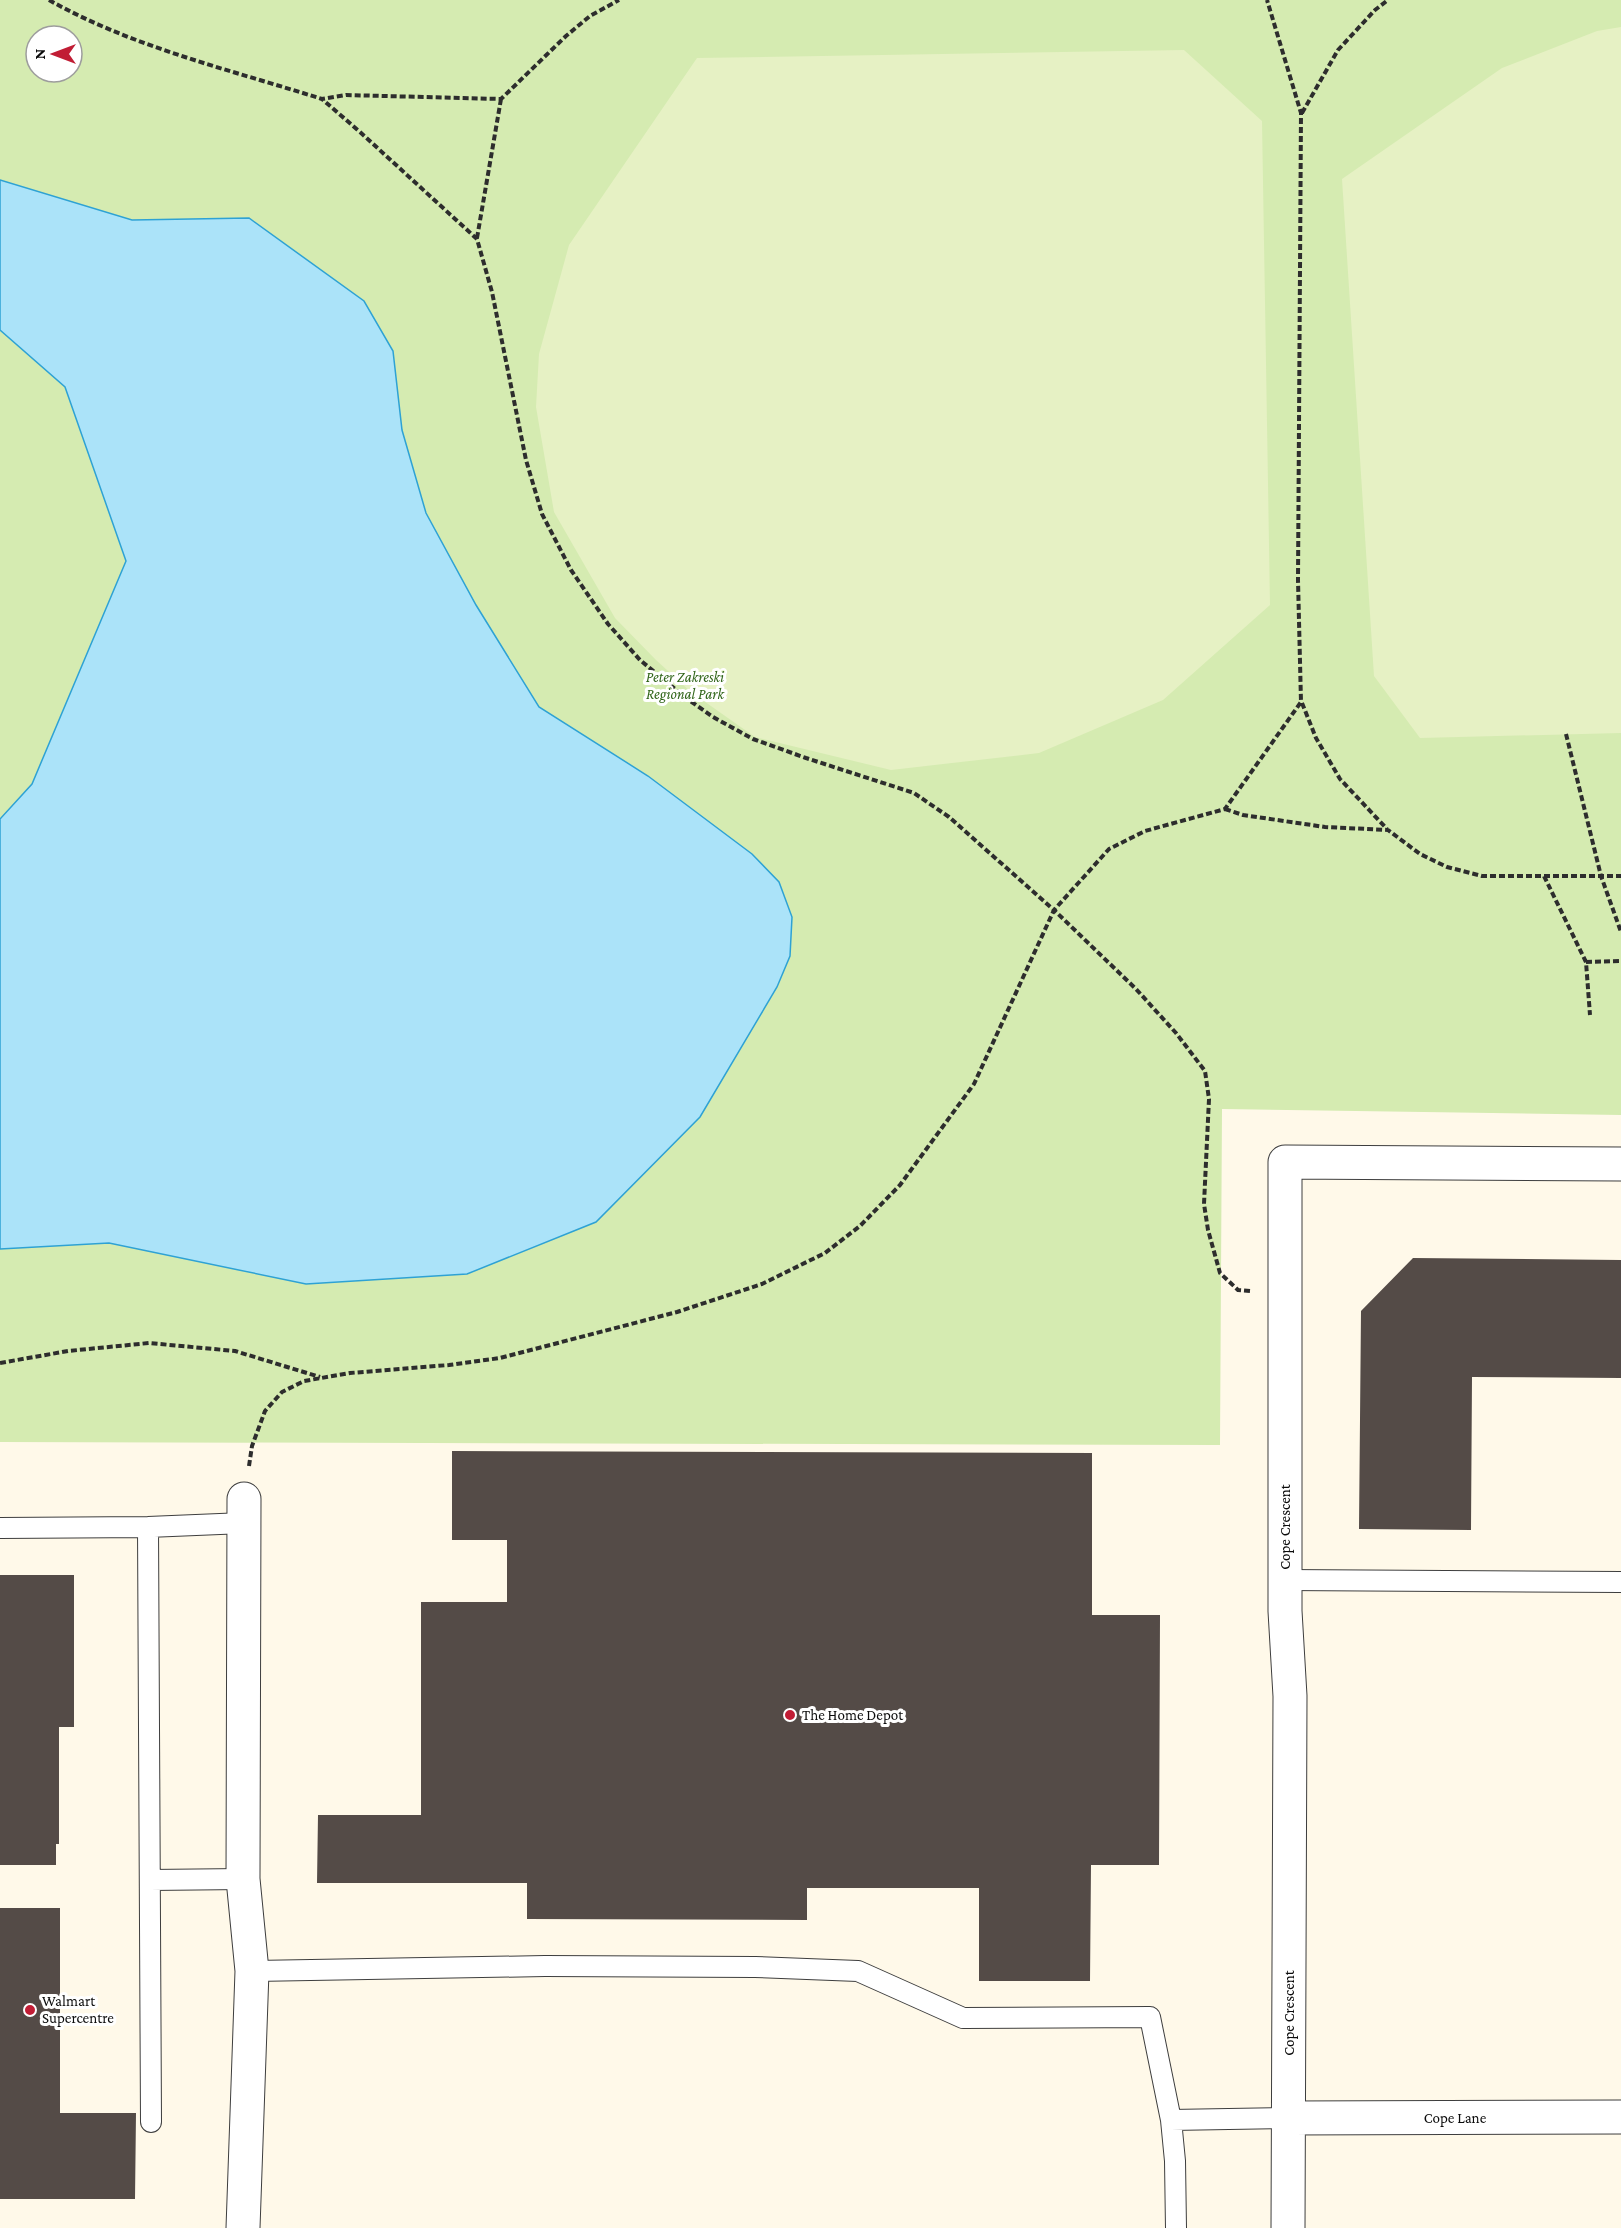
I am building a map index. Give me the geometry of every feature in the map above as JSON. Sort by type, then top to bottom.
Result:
[{"type":"street","name":"Cope Crescent","points":[[1288,2228],[1290,1696],[1285,1580],[1285,1162],[1621,1164]]},
{"type":"street","points":[[243,2228],[252,1971],[243,1879],[244,1511]]},
{"type":"street","name":"Cope Lane","points":[[1288,2118],[1621,2117]]},
{"type":"lane","points":[[0,1528],[148,1527],[244,1511]]},
{"type":"lane","points":[[148,1527],[152,2122]]},
{"type":"lane","points":[[1285,1580],[1621,1582]]},
{"type":"lane","points":[[150,1880],[243,1879]]},
{"type":"lane","points":[[252,1971],[545,1966],[722,1967],[858,1971],[963,2018],[1150,2017],[1171,2120],[1175,2161],[1176,2228]]},
{"type":"lane","points":[[1171,2120],[1288,2118]]},
{"type":"path","points":[[49,0],[81,18],[148,43],[322,99],[477,239]]},
{"type":"path","points":[[619,0],[590,16],[566,36],[501,99],[477,239],[492,292],[526,460],[542,514],[571,570],[608,624],[639,660],[686,698],[753,739],[914,793],[949,817],[1054,910],[1136,989],[1176,1033],[1205,1071],[1209,1099],[1204,1204],[1208,1230],[1220,1273],[1238,1290],[1285,1292]]},
{"type":"path","points":[[1268,0],[1301,113],[1298,580],[1301,702],[1316,738],[1340,779],[1388,830],[1420,854],[1447,867],[1482,876],[1621,876]]},
{"type":"path","points":[[1301,113],[1338,50],[1375,10],[1388,0]]},
{"type":"path","points":[[322,99],[346,95],[501,99]]},
{"type":"path","points":[[1224,809],[1301,702]]},
{"type":"path","points":[[1566,734],[1600,876],[1621,932]]},
{"type":"path","points":[[244,1511],[252,1446],[265,1411],[282,1392],[303,1381],[350,1373],[449,1365],[500,1358],[677,1312],[762,1284],[825,1253],[860,1226],[900,1185],[974,1084],[1054,910],[1109,849],[1145,831],[1224,809],[1243,815],[1325,827],[1388,830]]},
{"type":"path","points":[[1544,876],[1586,962],[1590,1015]]},
{"type":"path","points":[[1586,962],[1621,961]]},
{"type":"path","points":[[0,1363],[68,1351],[149,1343],[235,1351],[322,1378]]},
{"type":"green space","name":"Peter Zakreski Regional Park","points":[[0,0],[1621,0],[1621,1115],[1222,1109],[1220,1445],[0,1442]]},
{"type":"green space","points":[[1621,27],[1621,733],[1420,738],[1374,676],[1342,179],[1502,68],[1597,31]]},
{"type":"green space","points":[[1184,50],[1262,121],[1270,605],[1163,700],[1039,753],[891,770],[755,737],[691,692],[615,618],[554,512],[536,407],[539,354],[569,245],[697,58]]},
{"type":"water","points":[[0,180],[132,220],[249,218],[364,301],[393,351],[402,430],[426,513],[476,605],[539,707],[648,776],[752,854],[779,882],[792,917],[790,956],[777,987],[700,1117],[596,1222],[467,1274],[306,1284],[109,1243],[0,1249],[0,819],[32,784],[126,561],[65,387],[0,330]]},
{"type":"building","points":[[1413,1258],[1621,1260],[1621,1378],[1472,1377],[1471,1530],[1359,1529],[1361,1311]]},
{"type":"building","name":"The Home Depot","points":[[452,1451],[1092,1453],[1092,1615],[1160,1615],[1159,1865],[1091,1865],[1090,1981],[979,1981],[979,1888],[807,1888],[807,1920],[527,1919],[527,1883],[317,1883],[318,1815],[421,1815],[421,1602],[507,1602],[507,1540],[452,1540]]},
{"type":"building","points":[[0,1575],[74,1575],[74,1727],[59,1727],[59,1844],[56,1844],[56,1865],[0,1865]]},
{"type":"building","name":"Walmart Supercentre","points":[[0,1908],[60,1908],[60,2113],[136,2113],[135,2199],[0,2199]]},
{"type":"place","name":"The Home Depot","points":[[790,1715]]},
{"type":"place","name":"Walmart Supercentre","points":[[30,2010]]}]
